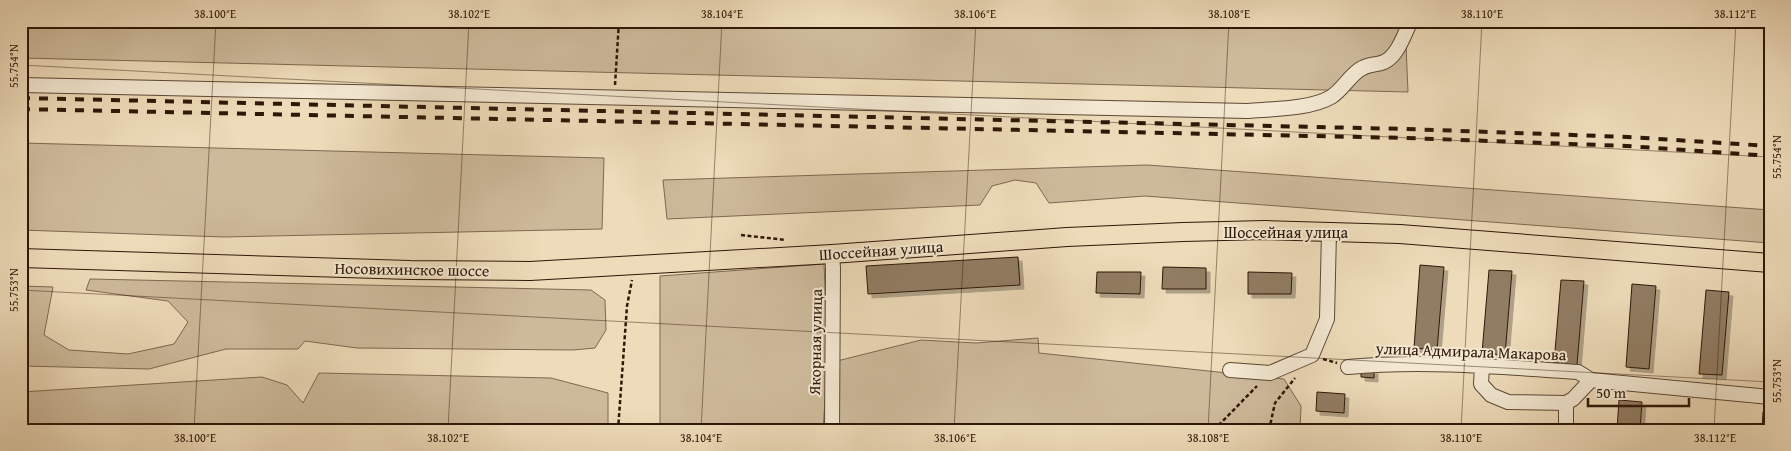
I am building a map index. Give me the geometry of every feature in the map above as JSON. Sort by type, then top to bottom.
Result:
[{"type":"main road","name":"Шоссейная улица","points":[[801,255],[1067,237],[1183,232],[1329,231],[1400,234],[1770,263]]},
{"type":"main road","name":"Носовихинское шоссе","points":[[21,258],[410,270],[530,271],[801,255]]},
{"type":"street","points":[[21,85],[1248,111],[1308,104],[1330,97],[1344,86],[1357,71],[1370,64],[1384,62],[1395,54],[1411,21]]},
{"type":"street","points":[[1230,370],[1270,373],[1312,355],[1326,319],[1329,231]]},
{"type":"street","name":"Якорная улица","points":[[832,254],[832,430]]},
{"type":"street","points":[[1482,366],[1480,384],[1491,395],[1508,402],[1566,403],[1573,399],[1591,380]]},
{"type":"street","name":"улица Адмирала Макарова","points":[[1348,367],[1482,366],[1578,372],[1591,380],[1770,397]]},
{"type":"street","points":[[1566,403],[1566,430]]},
{"type":"path","points":[[614,99],[619,21]]},
{"type":"path","points":[[741,235],[790,241]]},
{"type":"path","points":[[618,430],[627,306],[634,266]]},
{"type":"path","points":[[1312,355],[1348,367]]},
{"type":"path","points":[[1214,430],[1270,373]]},
{"type":"path","points":[[1270,430],[1275,403],[1296,376]]},
{"type":"shaded area","points":[[21,21],[1405,21],[1408,92],[21,58]]},
{"type":"shaded area","points":[[21,143],[604,158],[602,229],[224,237],[21,230]]},
{"type":"shaded area","points":[[1147,165],[1770,210],[1770,243],[1145,196],[1049,203],[1036,183],[1015,180],[992,186],[980,205],[667,219],[663,180]]},
{"type":"shaded area","points":[[824,264],[828,356],[823,430],[660,430],[660,276]]},
{"type":"shaded area","points":[[90,279],[591,290],[605,300],[606,330],[595,348],[573,350],[357,348],[305,341],[298,349],[226,349],[149,369],[21,366],[21,286],[53,287],[44,335],[69,350],[128,354],[174,344],[188,322],[168,301],[86,290]]},
{"type":"shaded area","points":[[1038,338],[1039,353],[1284,379],[1301,406],[1300,430],[832,430],[833,362],[921,340],[976,343]]},
{"type":"shaded area","points":[[319,373],[551,378],[608,393],[608,430],[21,430],[21,392],[262,377],[287,385],[303,403]]},
{"type":"building","points":[[1018,257],[1020,285],[868,294],[866,266]]},
{"type":"building","points":[[1420,265],[1444,267],[1437,350],[1414,348]]},
{"type":"building","points":[[1163,267],[1206,268],[1206,289],[1162,289]]},
{"type":"building","points":[[1489,270],[1512,271],[1505,355],[1482,353]]},
{"type":"building","points":[[1097,272],[1141,272],[1140,294],[1096,293]]},
{"type":"building","points":[[1248,272],[1292,273],[1291,294],[1248,294]]},
{"type":"building","points":[[1561,280],[1584,281],[1577,365],[1554,363]]},
{"type":"building","points":[[1632,284],[1656,286],[1649,369],[1626,367]]},
{"type":"building","points":[[1706,290],[1729,292],[1722,375],[1699,374]]},
{"type":"building","points":[[1361,370],[1374,370],[1374,378],[1361,377]]},
{"type":"building","points":[[1317,392],[1345,394],[1344,413],[1316,411]]},
{"type":"building","points":[[1619,400],[1642,402],[1640,430],[1617,430]]},
{"type":"building","points":[[1763,412],[1770,412],[1770,430],[1762,430]]},
{"type":"railway","points":[[21,98],[1407,129],[1628,137],[1770,146]]},
{"type":"railway","points":[[21,109],[1407,138],[1627,146],[1770,156]]}]
